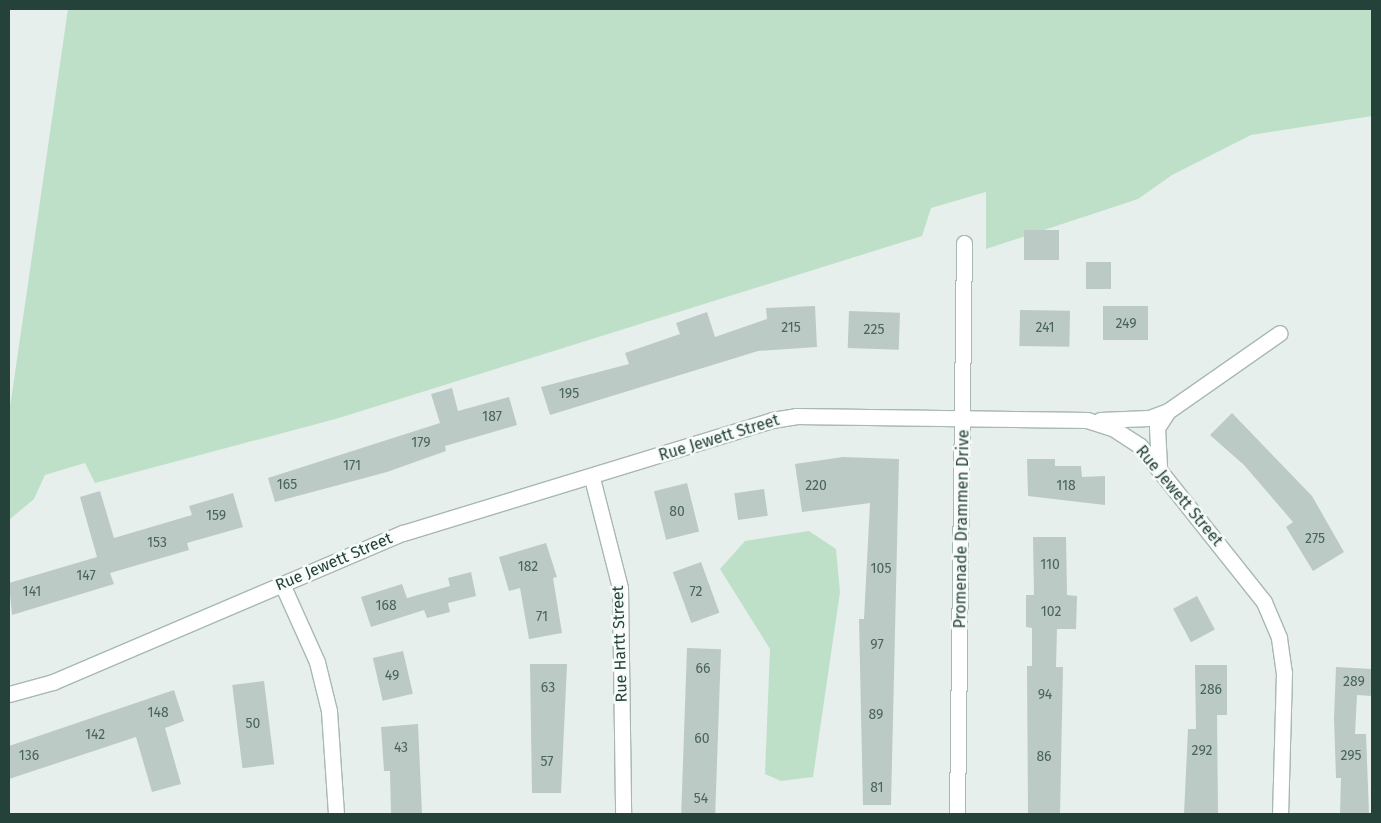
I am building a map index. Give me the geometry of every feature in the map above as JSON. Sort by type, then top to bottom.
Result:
[{"type":"street","name":"Promenade Drammen Drive","points":[[957,814],[964,417],[964,243]]},
{"type":"street","points":[[1087,420],[1148,418],[1168,411],[1280,333]]},
{"type":"street","points":[[1160,468],[1157,428],[1168,411]]},
{"type":"street","name":"Rue Jewett Street","points":[[9,694],[53,682],[403,533],[592,478],[780,418],[964,417],[1087,420],[1114,429],[1140,446],[1160,468],[1264,602],[1279,638],[1284,673],[1280,814]]},
{"type":"street","name":"Rue Hartt Street","points":[[592,478],[620,588],[623,814]]},
{"type":"street","points":[[282,584],[317,662],[329,711],[336,814]]},
{"type":"green space","points":[[68,9],[1372,9],[1372,116],[1251,135],[1172,175],[1138,199],[986,249],[986,192],[931,208],[922,236],[339,418],[95,483],[85,463],[45,475],[34,499],[9,520],[9,414]]},
{"type":"green space","points":[[809,531],[836,549],[840,592],[813,777],[781,781],[765,774],[770,649],[720,569],[745,541]]},
{"type":"building","points":[[1024,230],[1059,230],[1059,260],[1024,260]]},
{"type":"building","points":[[1086,262],[1111,262],[1111,289],[1086,289]]},
{"type":"building","points":[[815,306],[817,347],[758,351],[550,415],[541,387],[629,364],[625,353],[680,334],[676,323],[707,312],[715,337],[767,319],[766,308]]},
{"type":"building","points":[[1103,306],[1148,306],[1148,340],[1103,340]]},
{"type":"building","points":[[1020,310],[1070,311],[1069,347],[1019,346]]},
{"type":"building","points":[[849,311],[900,313],[899,350],[848,348]]},
{"type":"building","points":[[452,388],[458,411],[509,397],[517,425],[445,446],[446,451],[387,472],[275,502],[268,478],[440,423],[431,394]]},
{"type":"building","points":[[1232,413],[1312,496],[1344,552],[1313,571],[1286,527],[1293,522],[1244,465],[1210,435]]},
{"type":"building","points":[[843,457],[899,459],[891,805],[863,805],[859,619],[864,619],[870,503],[802,512],[795,464]]},
{"type":"building","points":[[1027,459],[1055,459],[1055,466],[1081,466],[1082,477],[1105,476],[1105,505],[1028,496]]},
{"type":"building","points":[[687,483],[699,532],[666,540],[654,491]]},
{"type":"building","points":[[764,489],[768,516],[738,520],[734,493]]},
{"type":"building","points":[[100,491],[114,538],[192,515],[189,506],[233,493],[243,527],[187,543],[189,550],[110,573],[114,584],[12,615],[9,583],[97,557],[80,497]]},
{"type":"building","points":[[1033,537],[1066,537],[1067,595],[1077,596],[1076,629],[1057,629],[1056,667],[1063,667],[1060,814],[1028,814],[1027,666],[1032,666],[1032,628],[1026,627],[1026,595],[1034,595]]},
{"type":"building","points":[[546,543],[557,577],[553,578],[562,633],[529,639],[520,588],[509,591],[499,557]]},
{"type":"building","points":[[701,562],[719,613],[691,623],[673,572]]},
{"type":"building","points":[[471,572],[476,596],[448,603],[450,612],[427,618],[424,610],[371,627],[361,597],[402,584],[407,598],[450,586],[448,578]]},
{"type":"building","points":[[1197,596],[1215,630],[1191,642],[1173,609]]},
{"type":"building","points":[[687,648],[721,649],[715,814],[681,814]]},
{"type":"building","points":[[403,651],[413,694],[383,701],[373,658]]},
{"type":"building","points":[[530,664],[567,664],[561,793],[532,793]]},
{"type":"building","points":[[1195,665],[1227,665],[1227,715],[1217,715],[1218,814],[1184,814],[1188,729],[1196,729]]},
{"type":"building","points":[[1336,667],[1372,669],[1372,696],[1357,695],[1355,734],[1366,734],[1369,814],[1340,814],[1341,778],[1336,778],[1334,718]]},
{"type":"building","points":[[264,681],[274,764],[242,768],[232,685]]},
{"type":"building","points":[[174,690],[184,721],[165,728],[181,784],[152,792],[136,737],[9,779],[9,746]]},
{"type":"building","points":[[418,724],[422,814],[391,814],[390,771],[384,771],[381,727]]}]
